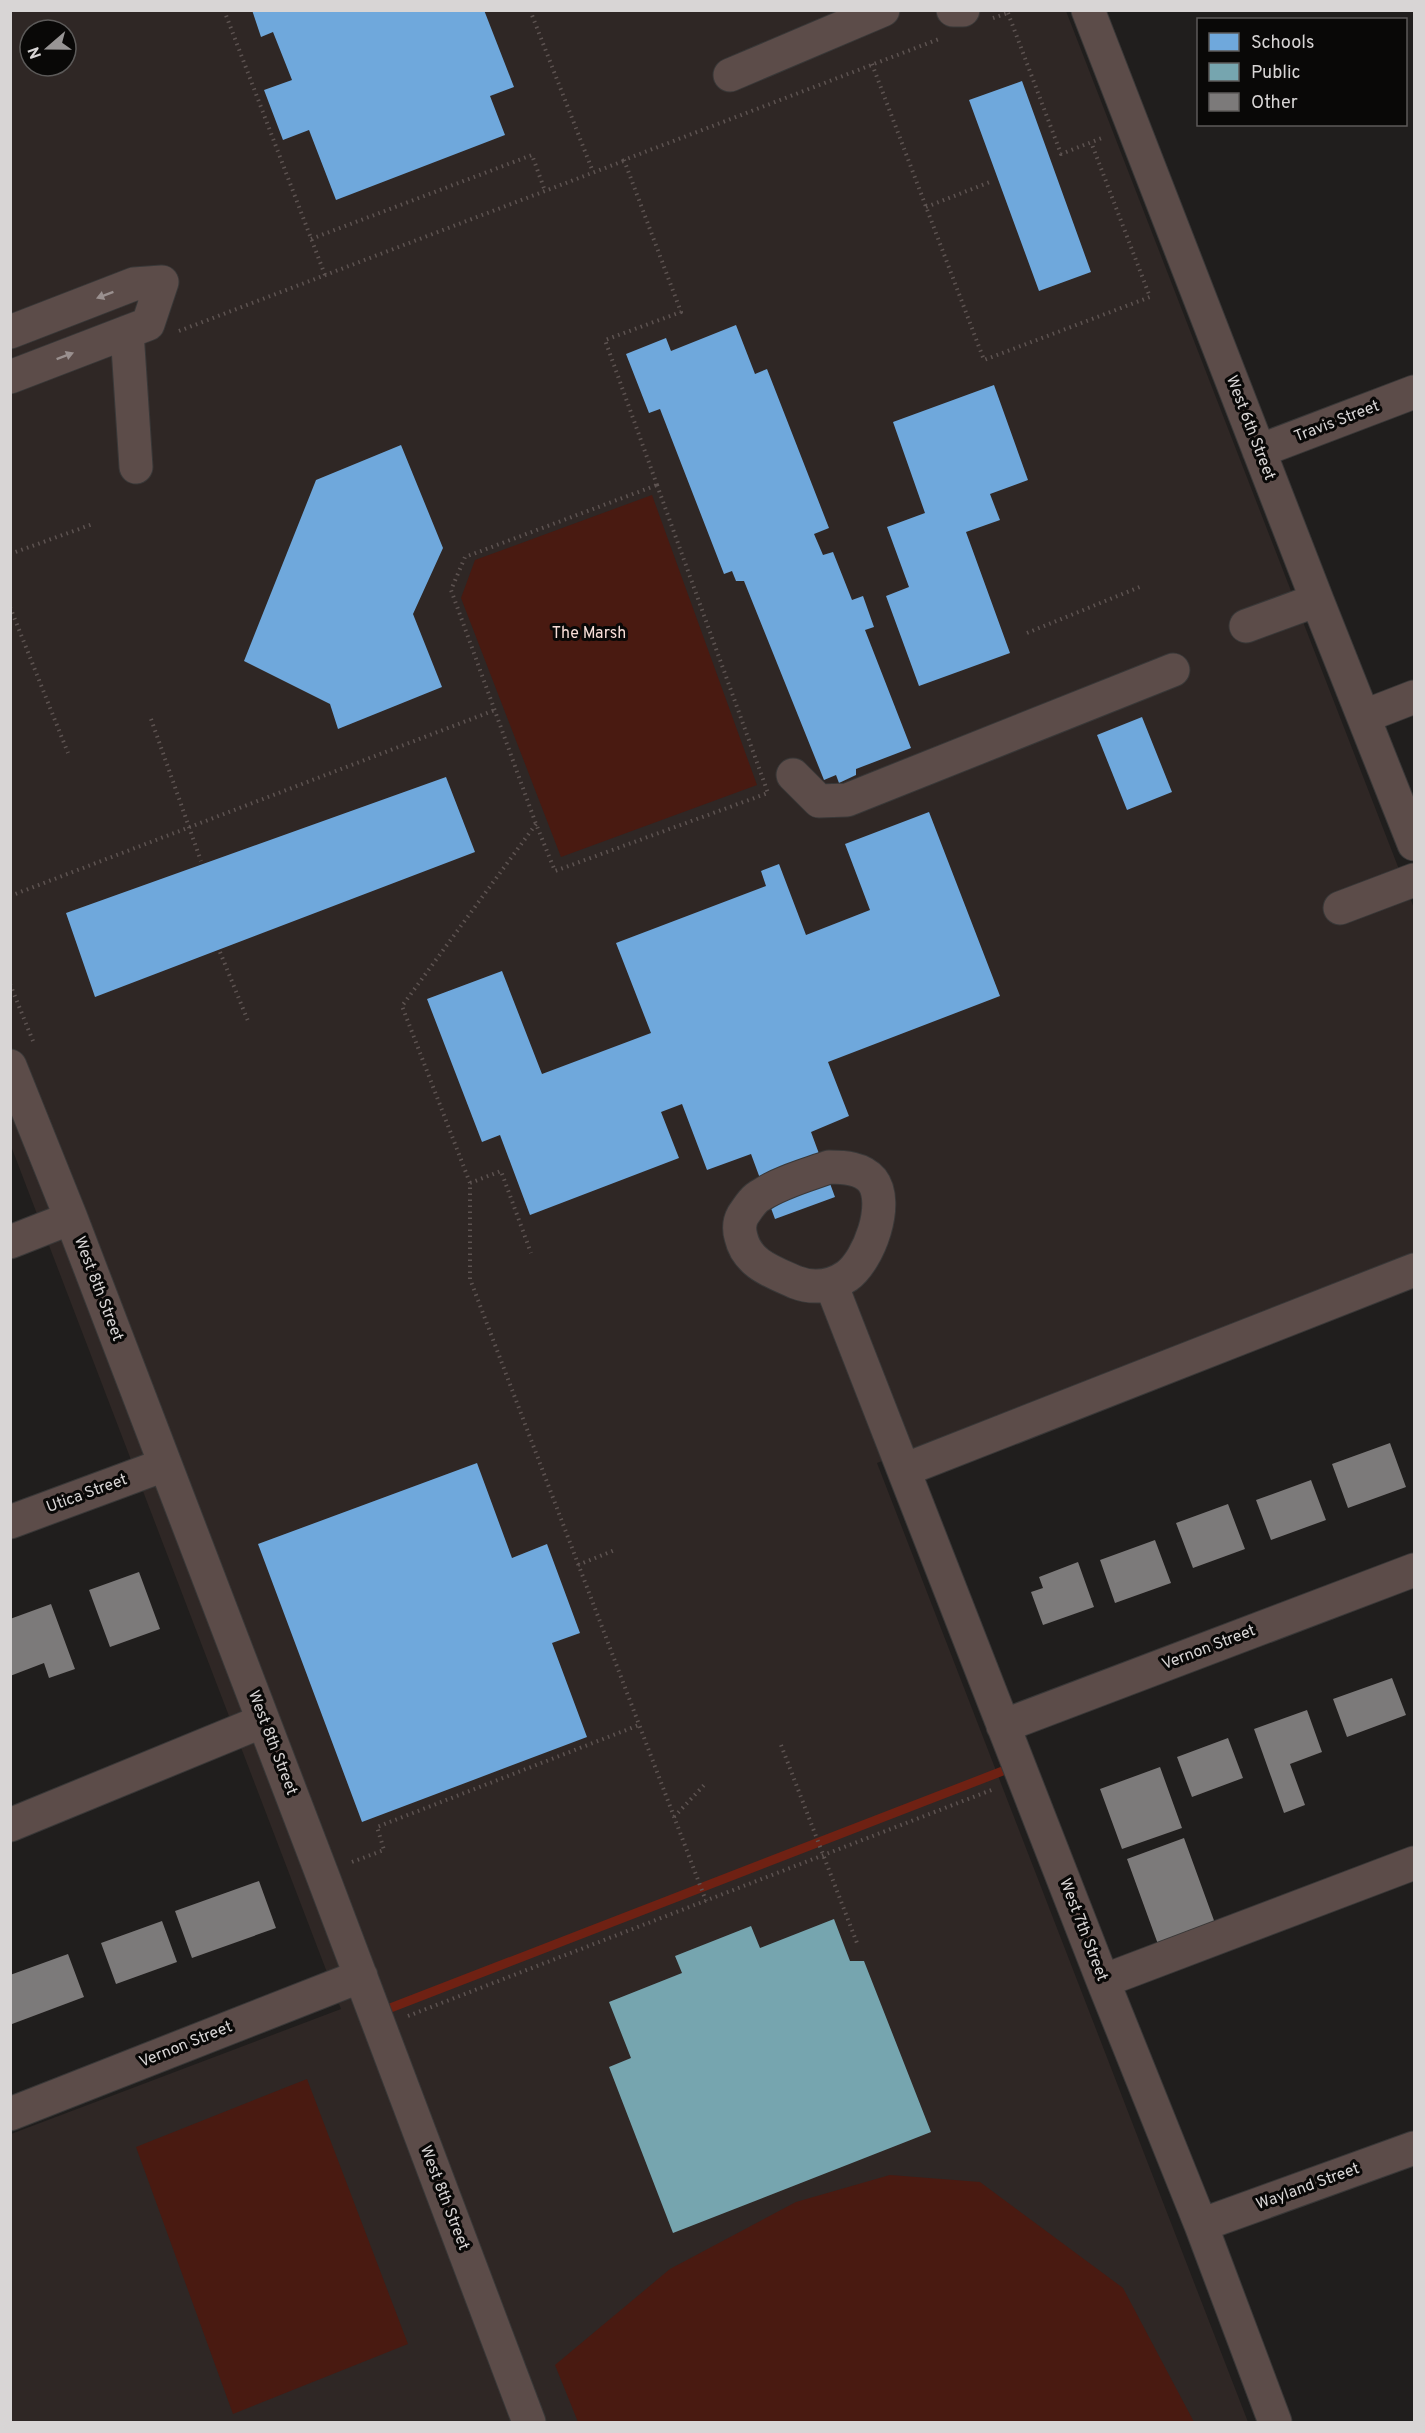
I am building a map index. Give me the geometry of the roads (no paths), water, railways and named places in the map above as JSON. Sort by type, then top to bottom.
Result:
[{"type":"street","points":[[730,75],[883,10]]},
{"type":"street","name":"West 6th Street","points":[[1088,10],[1414,844]]},
{"type":"street","points":[[10,332],[134,284],[162,282],[148,324],[128,341],[10,377]]},
{"type":"street","points":[[128,341],[136,467]]},
{"type":"street","name":"Travis Street","points":[[1259,451],[1414,392]]},
{"type":"street","points":[[1246,626],[1317,600]]},
{"type":"street","points":[[793,775],[819,801],[847,800],[1173,670]]},
{"type":"street","points":[[1365,716],[1414,697]]},
{"type":"street","points":[[1340,908],[1414,880]]},
{"type":"street","name":"West 8th Street","points":[[10,1066],[71,1218],[529,2422]]},
{"type":"street","points":[[10,1242],[71,1218]]},
{"type":"street","points":[[904,1470],[1414,1270]]},
{"type":"street","name":"West 7th Street","points":[[831,1284],[1023,1778],[1201,2225],[1275,2422]]},
{"type":"street","name":"Utica Street","points":[[10,1522],[164,1465]]},
{"type":"street","name":"Vernon Street","points":[[1003,1726],[1414,1570]]},
{"type":"street","points":[[10,1825],[263,1721]]},
{"type":"street","points":[[1103,1981],[1414,1863]]},
{"type":"street","name":"Vernon Street","points":[[10,2114],[361,1976]]},
{"type":"street","name":"Wayland Street","points":[[1201,2225],[1414,2148]]},
{"type":"waterway","points":[[380,2012],[1013,1767]]},
{"type":"park label","name":"The Marsh","points":[[589,634]]}]
